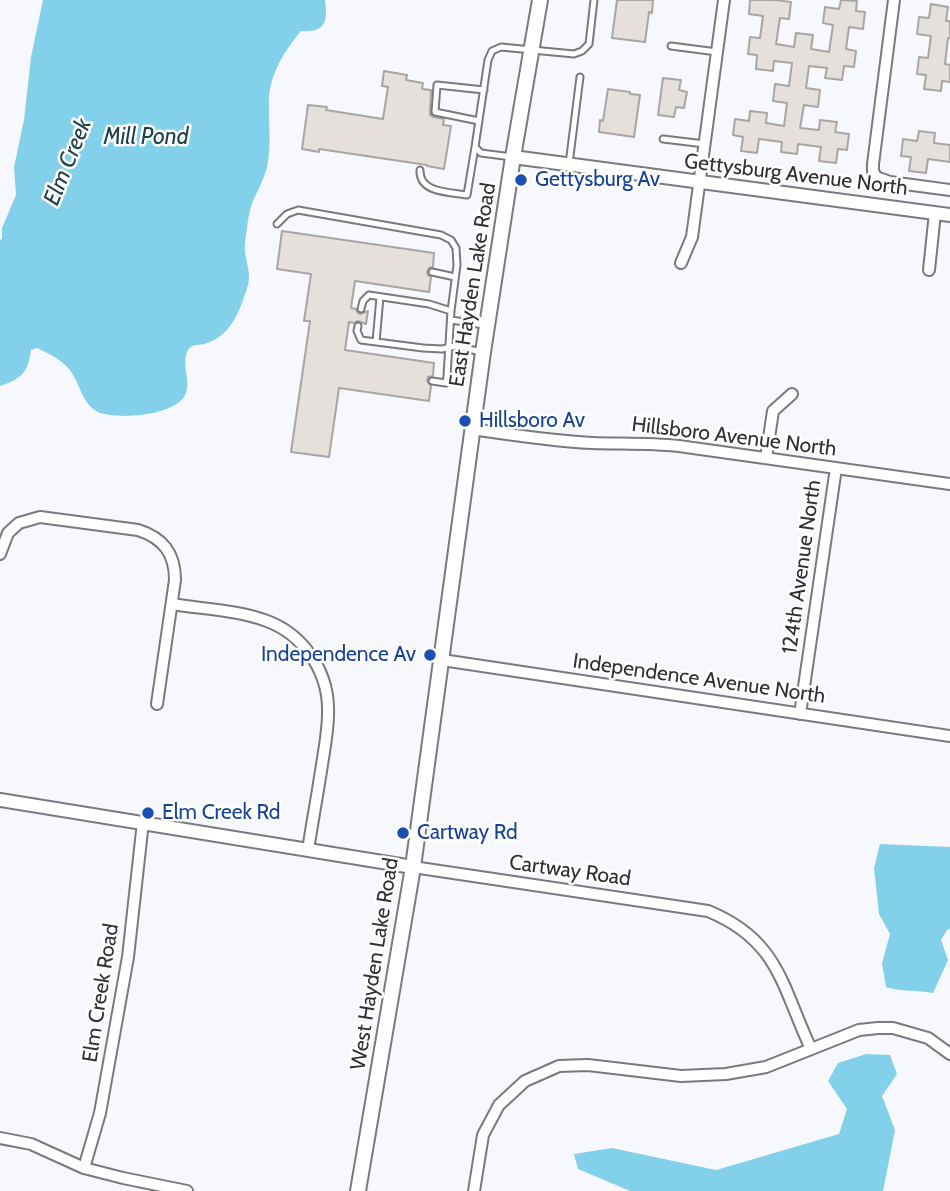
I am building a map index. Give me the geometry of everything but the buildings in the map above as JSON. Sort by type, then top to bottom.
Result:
[{"type":"main road","name":"East Hayden Lake Road","points":[[442,660],[483,352],[540,0]]},
{"type":"main road","name":"West Hayden Lake Road","points":[[358,1191],[413,867],[442,660]]},
{"type":"street","points":[[681,262],[692,237],[724,0]]},
{"type":"street","points":[[894,0],[873,171],[876,177],[882,180],[950,190]]},
{"type":"street","name":"Gettysburg Avenue North","points":[[513,158],[950,215]]},
{"type":"street","points":[[929,270],[935,213]]},
{"type":"street","points":[[766,458],[773,411],[792,394]]},
{"type":"street","name":"Hillsboro Avenue North","points":[[472,429],[566,441],[650,443],[950,484]]},
{"type":"street","name":"124th Avenue North","points":[[800,714],[836,468]]},
{"type":"street","points":[[0,554],[8,533],[19,523],[40,517],[138,530],[151,534],[162,542],[175,567],[157,704]]},
{"type":"street","points":[[172,604],[266,620],[286,630],[316,662],[325,683],[328,726],[308,850]]},
{"type":"street","name":"Independence Avenue North","points":[[442,660],[950,736]]},
{"type":"street","name":"Cartway Road","points":[[0,800],[413,867],[708,911],[743,929],[760,944],[776,966],[811,1049]]},
{"type":"street","name":"Elm Creek Road","points":[[84,1168],[100,1113],[128,957],[143,822]]},
{"type":"street","points":[[474,1191],[483,1135],[499,1105],[525,1082],[559,1066],[588,1065],[681,1076],[726,1074],[766,1067],[859,1030],[893,1028],[928,1038],[950,1054]]},
{"type":"street","points":[[0,1138],[31,1144],[84,1168],[187,1191]]},
{"type":"lane","points":[[420,170],[424,185],[467,195],[488,60],[492,51],[501,47],[574,54],[582,51],[589,44],[594,0]]},
{"type":"lane","points":[[671,46],[717,52]]},
{"type":"lane","points":[[569,164],[580,77]]},
{"type":"lane","points":[[479,121],[435,112],[437,85],[484,90]]},
{"type":"lane","points":[[663,139],[705,144]]},
{"type":"lane","points":[[475,148],[481,153],[513,158]]},
{"type":"lane","points":[[277,224],[287,214],[298,210],[441,235],[452,240],[456,248],[457,265],[446,383],[432,381]]},
{"type":"lane","points":[[432,272],[455,277]]},
{"type":"lane","points":[[360,309],[369,295],[429,304],[451,311]]},
{"type":"lane","points":[[376,342],[380,297]]},
{"type":"lane","points":[[451,320],[487,326]]},
{"type":"lane","points":[[358,326],[361,340],[423,348],[442,349],[456,346],[483,352]]},
{"type":"water","name":"Mill Pond","points":[[43,0],[325,0],[326,14],[323,24],[315,30],[301,31],[284,54],[270,88],[268,158],[266,171],[249,216],[245,248],[249,280],[242,303],[223,334],[188,350],[184,397],[168,408],[156,412],[118,416],[98,412],[88,404],[68,368],[58,359],[37,348],[31,350],[28,364],[22,374],[0,386],[0,240],[2,228],[16,195],[14,167]]},
{"type":"water","points":[[880,844],[950,847],[950,929],[941,940],[948,960],[933,993],[886,987],[882,963],[890,934],[879,914],[874,868]]},
{"type":"water","points":[[866,1054],[890,1055],[897,1074],[882,1096],[895,1130],[883,1191],[630,1191],[578,1169],[574,1154],[612,1148],[716,1170],[839,1134],[847,1109],[828,1081],[838,1063]]},
{"type":"place","name":"Gettysburg Av","points":[[521,180]]},
{"type":"place","name":"Hillsboro Av","points":[[465,421]]},
{"type":"place","name":"Independence Av","points":[[430,655]]},
{"type":"place","name":"Elm Creek Rd","points":[[148,813]]},
{"type":"place","name":"Cartway Rd","points":[[403,833]]},
{"type":"water label","name":"Elm Creek","points":[[68,162]]}]
